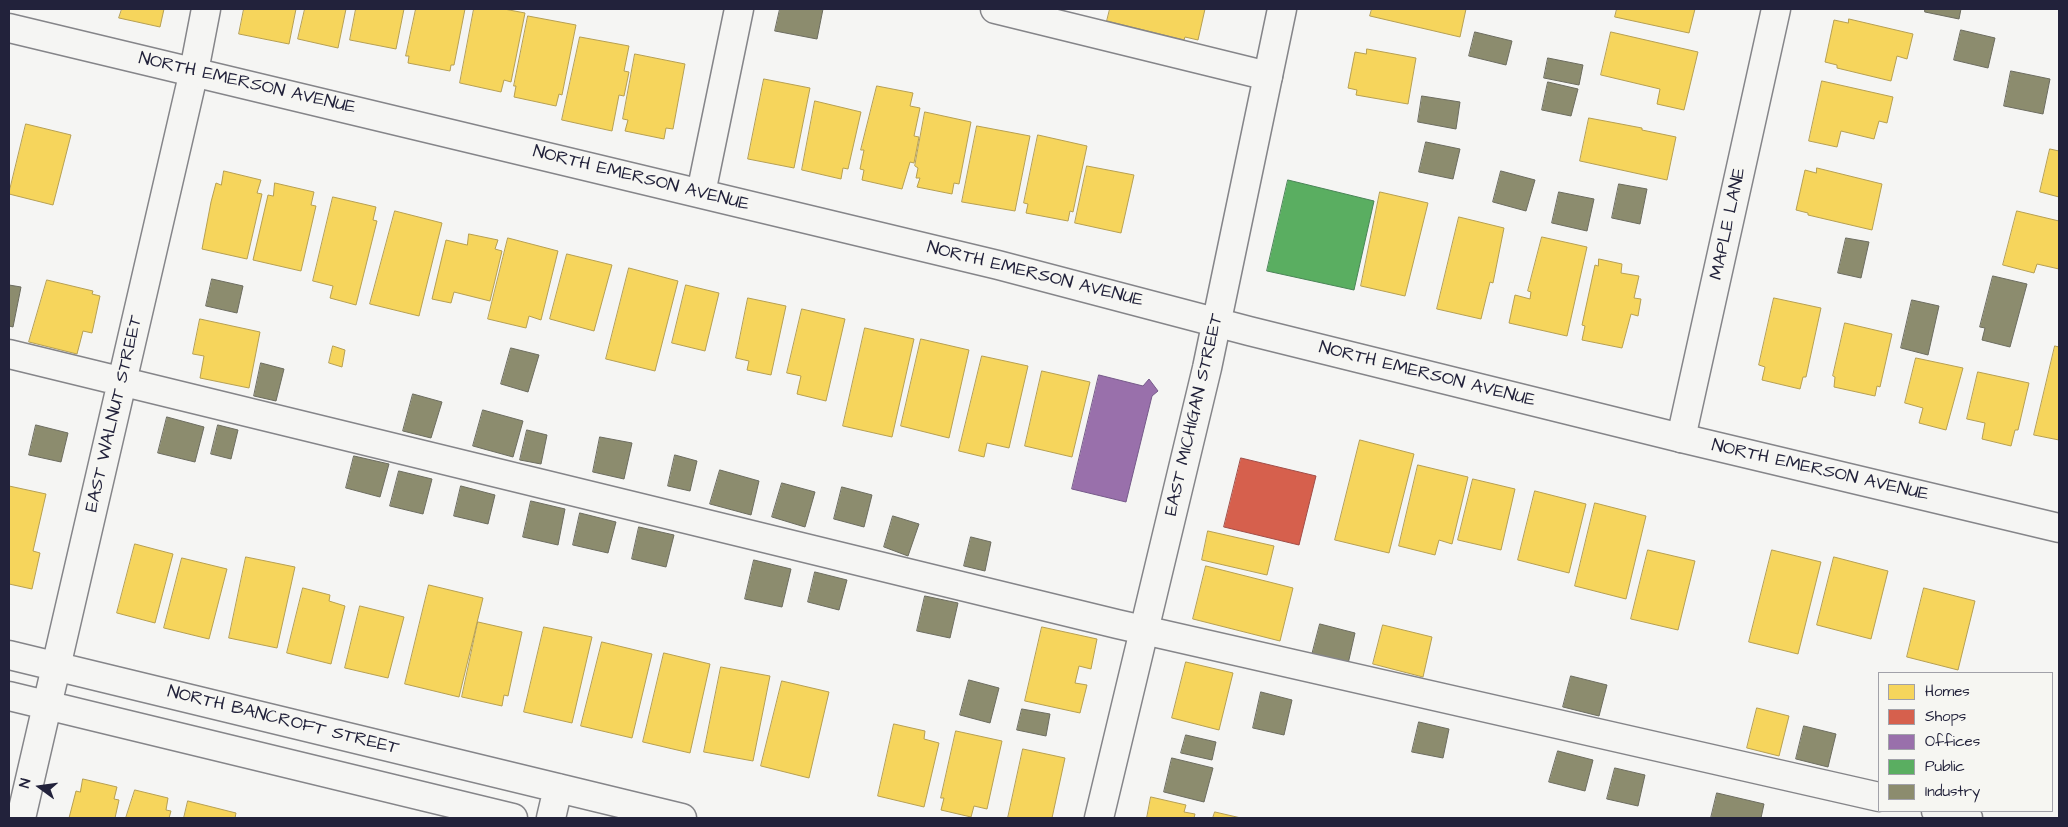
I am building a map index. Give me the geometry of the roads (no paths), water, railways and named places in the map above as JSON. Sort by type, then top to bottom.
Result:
[{"type":"main road","name":"EAST WALNUT STREET","points":[[21,818],[194,71],[206,9]]},
{"type":"main road","points":[[701,193],[739,9]]},
{"type":"main road","name":"EAST MICHIGAN STREET","points":[[1099,818],[1217,323],[1282,9]]},
{"type":"main road","name":"MAPLE LANE","points":[[1681,438],[1776,9]]},
{"type":"main road","points":[[1004,10],[1268,76]]},
{"type":"main road","name":"NORTH EMERSON AVENUE","points":[[9,28],[701,193],[1681,438],[2059,528]]},
{"type":"main road","points":[[9,354],[1144,631],[1878,798]]},
{"type":"main road","name":"NORTH BANCROFT STREET","points":[[9,654],[682,818]]},
{"type":"main road","points":[[9,696],[513,818]]},
{"type":"main road","points":[[551,818],[558,788]]},
{"type":"main road","points":[[1941,812],[1968,818]]}]
